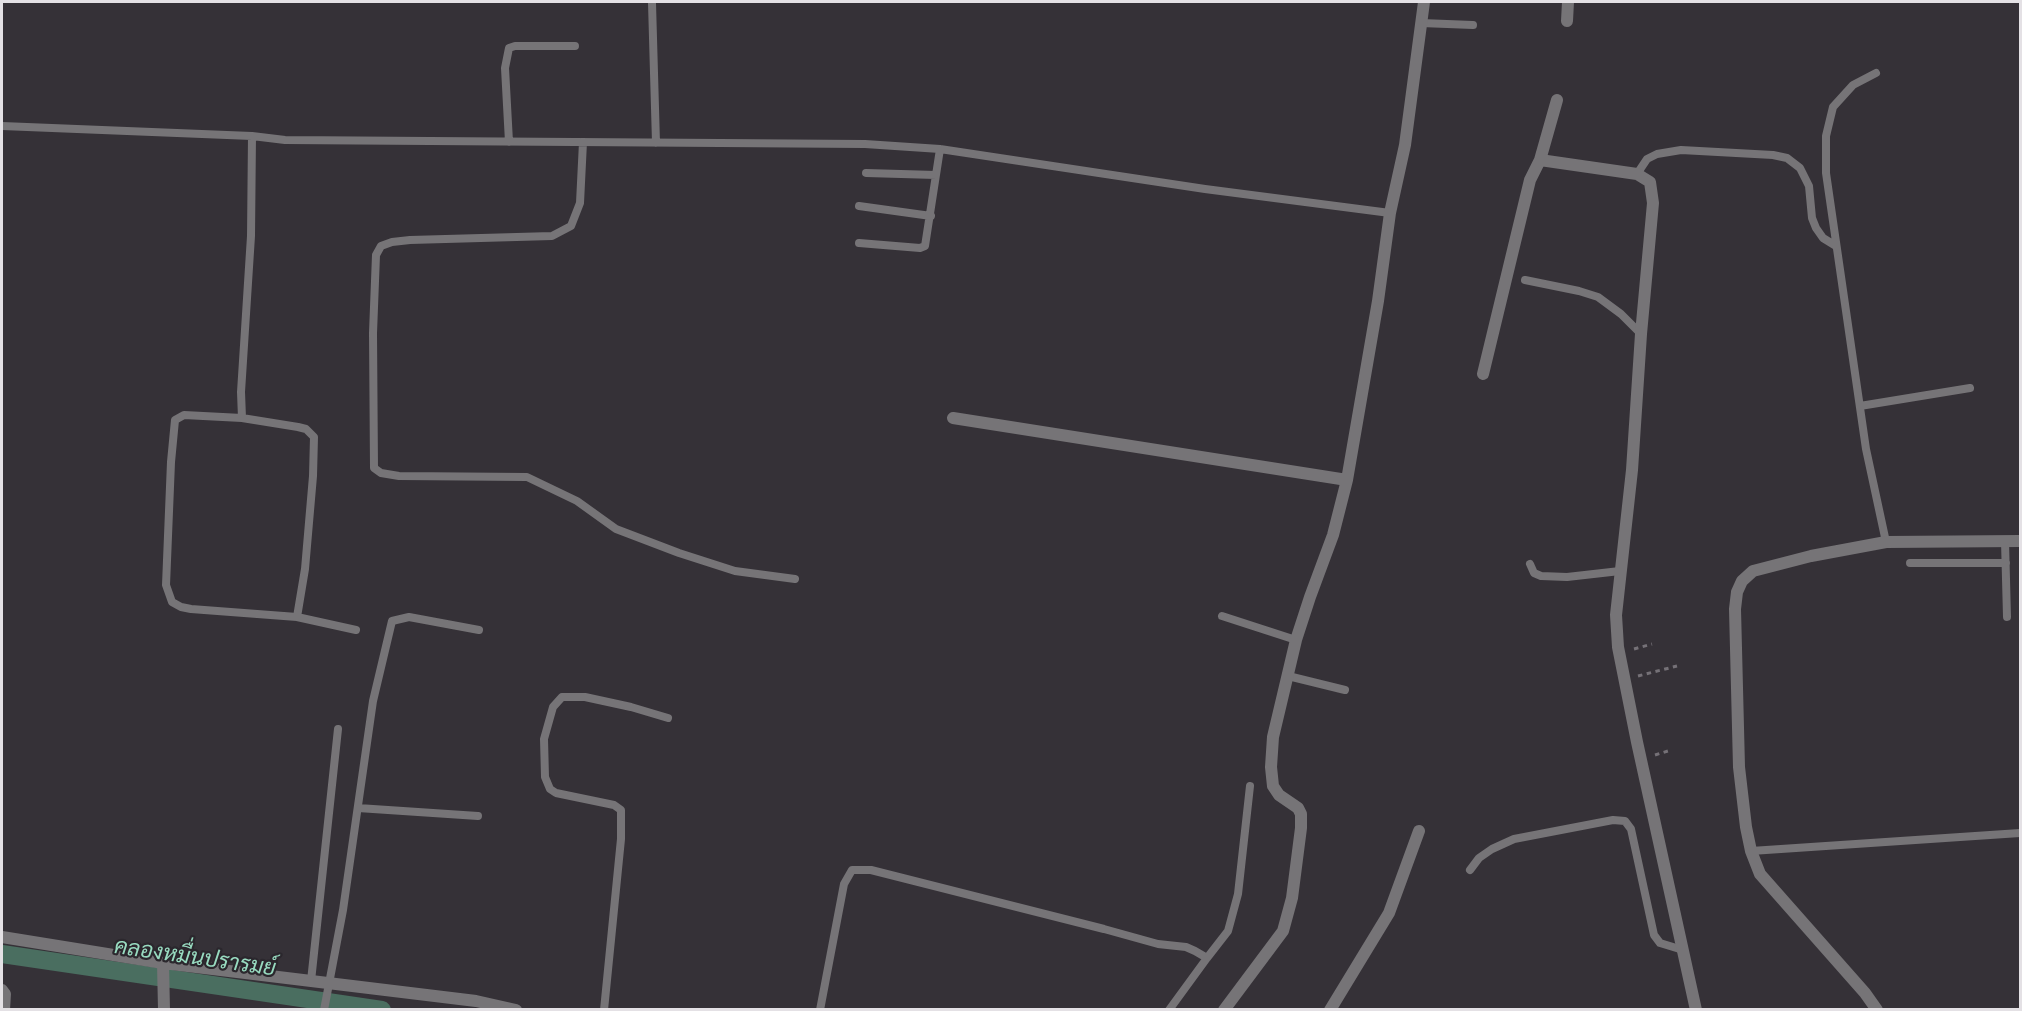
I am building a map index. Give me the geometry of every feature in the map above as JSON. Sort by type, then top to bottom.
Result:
[{"type":"street","points":[[1224,1010],[1283,931],[1292,898],[1301,814],[1298,808],[1276,793],[1273,786],[1271,767],[1273,737],[1296,640],[1333,535],[1347,480],[1378,301],[1390,213],[1405,145],[1424,2]]},
{"type":"street","points":[[1567,21],[1568,2]]},
{"type":"street","points":[[1483,374],[1530,180],[1540,160],[1557,100]]},
{"type":"street","points":[[1540,160],[1637,174],[1650,182],[1653,203],[1632,470],[1616,615],[1625,679],[1696,1010]]},
{"type":"street","points":[[953,418],[1347,480]]},
{"type":"street","points":[[1877,1010],[1865,993],[1760,874],[1751,851],[1739,767],[1737,592],[1742,580],[1754,571],[1811,556],[1886,542],[2020,541]]},
{"type":"street","points":[[1330,1010],[1389,913],[1419,831]]},
{"type":"street","points":[[2,937],[163,963],[476,1001],[516,1010]]},
{"type":"street","points":[[163,963],[164,1010]]},
{"type":"street","points":[[2,990],[5,994],[3,1010]]},
{"type":"lane","points":[[652,3],[656,143]]},
{"type":"lane","points":[[1421,23],[1473,25]]},
{"type":"lane","points":[[509,142],[505,68],[509,48],[515,46],[575,46]]},
{"type":"lane","points":[[1876,73],[1853,85],[1833,107],[1826,136],[1826,173],[1866,449],[1886,542]]},
{"type":"lane","points":[[2,126],[252,136],[285,140],[865,144],[940,149],[1205,189],[1390,213]]},
{"type":"lane","points":[[242,418],[241,392],[250,236],[252,136]]},
{"type":"lane","points":[[584,142],[580,204],[571,226],[552,236],[410,240],[381,246],[376,255],[373,333],[374,468],[381,474],[399,476],[527,477],[577,501],[616,529],[626,533],[735,571],[795,579]]},
{"type":"lane","points":[[860,243],[923,248],[927,244],[940,149]]},
{"type":"lane","points":[[1637,174],[1647,159],[1657,154],[1681,150],[1773,155],[1787,158],[1800,168],[1809,186],[1812,218],[1816,228],[1823,238],[1836,246]]},
{"type":"lane","points":[[866,173],[936,175]]},
{"type":"lane","points":[[859,206],[931,216]]},
{"type":"lane","points":[[1525,280],[1598,297],[1641,334]]},
{"type":"lane","points":[[1860,406],[1970,388]]},
{"type":"lane","points":[[297,617],[305,569],[314,437],[306,429],[242,418],[191,414],[175,420],[166,585],[172,602],[191,609],[297,617],[356,630]]},
{"type":"lane","points":[[2005,541],[2007,617]]},
{"type":"lane","points":[[1911,563],[2006,563]]},
{"type":"lane","points":[[1530,564],[1534,573],[1541,576],[1567,577],[1620,571]]},
{"type":"lane","points":[[324,1010],[343,910],[373,701],[392,621],[409,616],[479,630]]},
{"type":"lane","points":[[1222,616],[1296,640]]},
{"type":"lane","points":[[1288,676],[1345,690]]},
{"type":"lane","points":[[604,1010],[621,839],[621,810],[615,804],[556,793],[550,789],[545,777],[544,739],[553,707],[562,697],[585,697],[668,718]]},
{"type":"lane","points":[[311,981],[338,729]]},
{"type":"lane","points":[[1169,1010],[1228,931],[1238,894],[1250,786]]},
{"type":"lane","points":[[358,808],[478,816]]},
{"type":"lane","points":[[1470,870],[1479,858],[1514,839],[1613,820],[1625,821],[1631,830],[1654,934],[1660,943],[1683,950]]},
{"type":"lane","points":[[1751,851],[2020,833]]},
{"type":"lane","points":[[820,1010],[844,884],[852,870],[871,870],[1158,944],[1186,947],[1207,958]]},
{"type":"path","points":[[1620,652],[1652,644]]},
{"type":"path","points":[[1625,679],[1677,666]]},
{"type":"waterway","name":"คลองหมื่นปรารมย์","points":[[2,954],[382,1010]]}]
